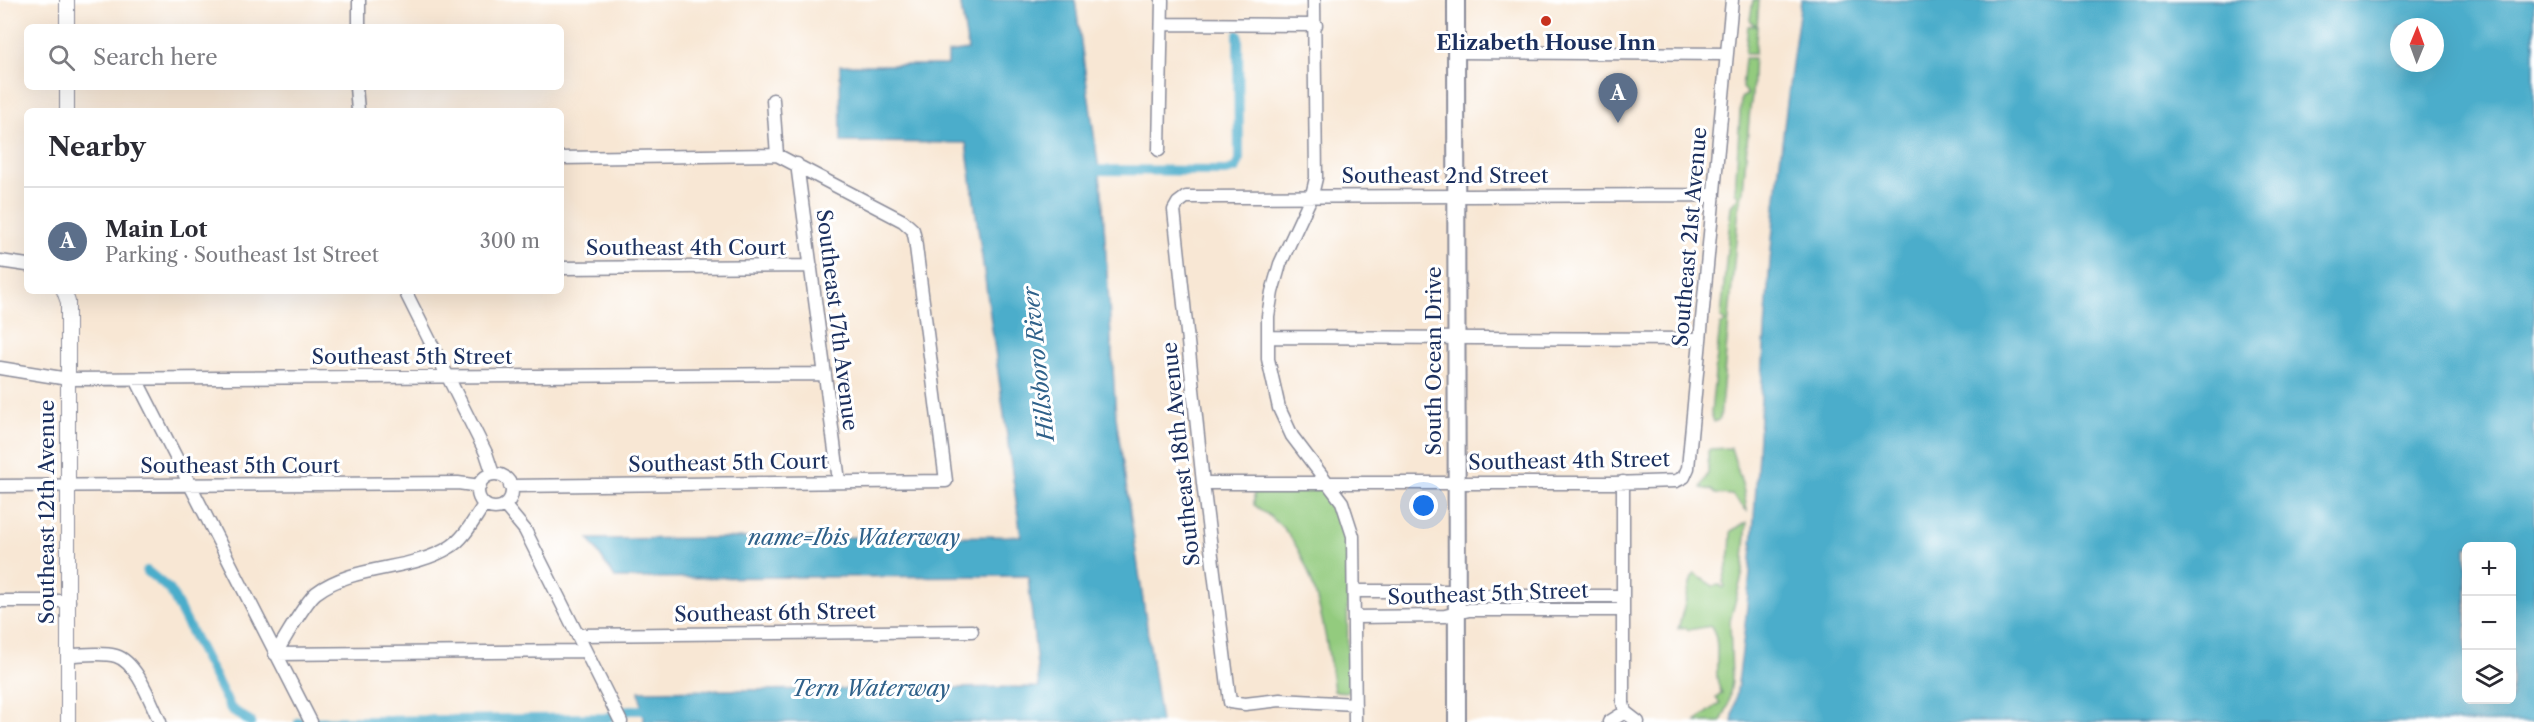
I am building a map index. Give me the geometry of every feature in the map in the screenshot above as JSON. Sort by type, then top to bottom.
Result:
[{"type":"main road","name":"South Ocean Drive","points":[[1456,0],[1457,722]]},
{"type":"street","points":[[67,0],[67,24]]},
{"type":"street","points":[[359,0],[359,24]]},
{"type":"street","points":[[1159,150],[1162,0]]},
{"type":"street","points":[[1316,0],[1316,169],[1312,195],[1280,264],[1272,292],[1268,359],[1279,408],[1292,436],[1342,502],[1353,536],[1355,722]]},
{"type":"street","name":"Southeast 21st Avenue","points":[[1684,477],[1688,468],[1732,0]]},
{"type":"street","points":[[1162,24],[1316,25]]},
{"type":"street","points":[[1457,52],[1727,54]]},
{"type":"street","points":[[67,90],[67,108]]},
{"type":"street","points":[[356,90],[358,108]]},
{"type":"street","points":[[363,90],[365,108]]},
{"type":"street","points":[[773,99],[777,155]]},
{"type":"street","points":[[564,158],[777,155],[797,164]]},
{"type":"street","name":"Southeast 17th Avenue","points":[[797,164],[839,481]]},
{"type":"street","name":"Southeast 5th Court","points":[[510,486],[946,481],[913,230],[903,220],[797,164]]},
{"type":"street","name":"Southeast 2nd Street","points":[[1178,203],[1186,197],[1312,195],[1714,195]]},
{"type":"street","name":"Southeast 18th Avenue","points":[[1178,203],[1174,210],[1203,483],[1230,702],[1245,704],[1280,700],[1355,704]]},
{"type":"street","points":[[0,261],[24,265]]},
{"type":"street","name":"Southeast 4th Court","points":[[564,268],[811,266]]},
{"type":"street","points":[[406,294],[486,453],[493,474]]},
{"type":"street","name":"Southeast 12th Avenue","points":[[68,295],[68,722]]},
{"type":"street","points":[[1268,337],[1700,339]]},
{"type":"street","name":"Southeast 5th Street","points":[[0,369],[68,379],[825,374]]},
{"type":"street","points":[[136,379],[311,722]]},
{"type":"street","points":[[493,474],[503,476],[510,486],[510,498],[505,506],[493,509],[484,505],[480,497],[480,486],[486,477],[493,474]]},
{"type":"street","name":"Southeast 4th Street","points":[[1203,483],[1623,482],[1676,481],[1684,477]]},
{"type":"street","points":[[1623,482],[1623,703],[1625,712],[1638,722]]},
{"type":"street","name":"Southeast 5th Court","points":[[0,486],[446,483],[480,486]]},
{"type":"street","points":[[275,654],[314,595],[345,579],[426,558],[451,547],[484,505]]},
{"type":"street","points":[[505,506],[525,530],[620,720]]},
{"type":"street","name":"Southeast 5th Street","points":[[1354,591],[1457,593],[1472,596],[1623,596]]},
{"type":"street","points":[[0,601],[69,601]]},
{"type":"street","name":"Southeast 5th Street","points":[[1354,616],[1446,616],[1470,610],[1623,610]]},
{"type":"street","name":"Southeast 6th Street","points":[[578,635],[972,631]]},
{"type":"street","points":[[275,654],[585,651]]},
{"type":"street","points":[[69,655],[114,655],[126,660],[134,670],[160,722]]},
{"type":"street","points":[[1609,722],[1625,712]]},
{"type":"green space","points":[[1753,0],[1759,0],[1755,54],[1745,54],[1748,26],[1755,25],[1750,20]]},
{"type":"green space","points":[[1745,58],[1754,58],[1752,96],[1743,191],[1739,207],[1720,419],[1714,422],[1711,413],[1720,325],[1726,322],[1721,318],[1731,206],[1739,196],[1735,192],[1741,98],[1748,94],[1742,88]]},
{"type":"green space","points":[[1731,448],[1743,487],[1747,511],[1732,495],[1716,494],[1711,490],[1701,488],[1708,473],[1708,451]]},
{"type":"green space","points":[[1254,489],[1320,489],[1332,497],[1340,511],[1347,542],[1348,692],[1334,691],[1319,605],[1304,562],[1283,528],[1254,505]]},
{"type":"green space","points":[[1747,522],[1743,572],[1730,621],[1732,681],[1728,706],[1721,722],[1695,722],[1720,703],[1716,698],[1722,693],[1717,677],[1717,642],[1711,626],[1689,630],[1685,627],[1678,629],[1692,577],[1695,574],[1713,586],[1720,585],[1722,588],[1725,586],[1723,582],[1730,554],[1731,531]]},
{"type":"water","name":"Hillsboro River","points":[[960,0],[1075,0],[1102,191],[1116,417],[1161,722],[644,722],[639,691],[1039,687],[1028,576],[615,578],[589,539],[1021,536],[966,143],[841,142],[840,65],[948,65],[948,53],[968,50]]},
{"type":"water","points":[[1801,0],[2534,0],[2534,722],[1732,722],[1751,560],[1768,288],[1782,144]]},
{"type":"waterway","points":[[1086,170],[1226,171],[1236,168],[1239,160],[1238,35]]},
{"type":"waterway","points":[[147,571],[170,590],[231,709],[251,722]]},
{"type":"waterway","points":[[299,722],[606,718],[629,710],[654,710]]},
{"type":"place","name":"Elizabeth House Inn","points":[[1546,21]]},
{"type":"place","name":"Main Lot","points":[[1618,123]]},
{"type":"water label","name":"name=Ibis Waterway","points":[[854,537]]},
{"type":"water label","name":"Tern Waterway","points":[[871,688]]}]
